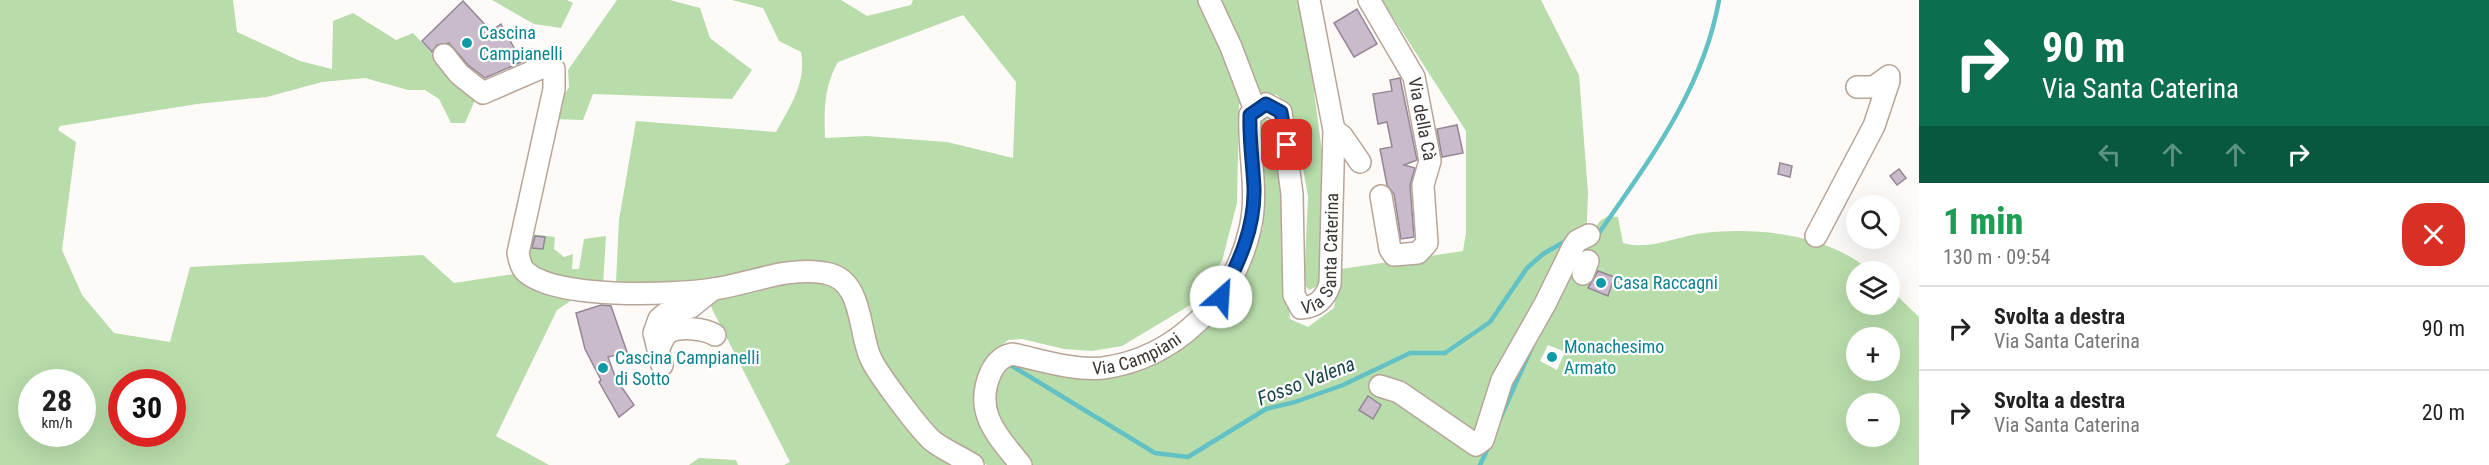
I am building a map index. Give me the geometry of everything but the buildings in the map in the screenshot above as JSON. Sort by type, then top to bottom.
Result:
[{"type":"street","points":[[1209,0],[1231,47],[1255,110]]},
{"type":"street","name":"Via Santa Caterina","points":[[1255,110],[1266,104],[1281,112],[1292,194],[1294,295],[1301,308],[1312,306],[1326,298],[1330,284],[1334,129],[1309,0]]},
{"type":"street","name":"Via della Cà","points":[[1369,0],[1414,77],[1430,161],[1423,185],[1428,224],[1427,243],[1418,253],[1394,255],[1390,249],[1381,196]]},
{"type":"street","points":[[444,55],[459,74],[483,93],[543,67],[550,66],[554,69],[555,89],[518,253],[523,269],[532,276],[563,289],[678,292],[713,289],[777,275],[826,273],[840,279],[857,300],[862,334],[871,361],[933,441],[973,465]]},
{"type":"street","points":[[1816,236],[1874,126],[1889,78],[1874,87],[1857,87]]},
{"type":"street","name":"Via Campiani","points":[[1021,465],[989,425],[985,406],[985,385],[1001,352],[1073,366],[1101,368],[1139,359],[1199,322],[1221,297],[1238,263],[1251,229],[1254,190],[1250,115],[1255,110]]},
{"type":"street","points":[[1334,129],[1342,135],[1360,162]]},
{"type":"street","points":[[1380,386],[1399,392],[1476,445],[1483,440],[1502,380],[1510,363],[1545,304],[1573,247],[1577,241],[1589,235]]},
{"type":"street","points":[[713,289],[691,307],[665,314],[658,319],[654,333],[660,357],[666,334],[672,330],[707,330],[715,334]]},
{"type":"green space","points":[[0,0],[233,0],[237,32],[300,61],[332,69],[333,21],[353,13],[396,40],[413,33],[475,100],[465,123],[451,123],[439,99],[425,90],[408,90],[365,78],[322,82],[267,97],[197,104],[60,126],[58,130],[76,142],[62,250],[82,295],[114,333],[170,342],[190,267],[423,255],[454,283],[514,274],[572,295],[572,300],[557,310],[496,436],[549,465],[0,465]]},
{"type":"green space","points":[[492,0],[567,0],[573,3],[561,28],[534,24]]},
{"type":"green space","points":[[617,0],[670,0],[700,8],[710,38],[752,70],[732,99],[593,94],[583,120],[552,119],[569,87],[568,70]]},
{"type":"green space","points":[[732,0],[841,0],[867,16],[911,5],[913,0],[1302,0],[1324,167],[1321,284],[1309,290],[1304,284],[1308,196],[1292,109],[1277,95],[1249,91],[1239,105],[1237,203],[1222,261],[1192,304],[1122,346],[1092,351],[1064,349],[1022,339],[1008,340],[982,363],[976,390],[977,420],[1012,465],[987,465],[934,431],[885,369],[840,269],[648,286],[616,283],[619,220],[636,121],[776,132],[787,113],[802,73],[801,52],[779,41],[763,8]],"holes":[[[963,15],[1016,82],[1013,158],[947,142],[866,136],[825,138],[826,98],[830,80],[838,62]]]},
{"type":"green space","points":[[1382,0],[1541,0],[1579,75],[1588,193],[1586,241],[1600,221],[1608,216],[1618,217],[1623,243],[1633,245],[1653,244],[1704,233],[1747,231],[1813,241],[1857,261],[1846,261],[1846,315],[1900,315],[1900,299],[1919,317],[1919,465],[1031,465],[999,428],[990,401],[997,372],[1018,363],[1079,375],[1195,336],[1231,305],[1263,228],[1260,116],[1276,124],[1290,319],[1308,327],[1334,308],[1341,269],[1463,251],[1466,233],[1466,131]],"holes":[[[1548,345],[1565,352],[1557,370],[1540,361]]]},
{"type":"green space","points":[[550,130],[530,234],[555,237],[554,249],[564,257],[573,254],[572,269],[579,269],[584,239],[606,236],[603,285],[564,282],[546,278],[528,270],[522,252]]},
{"type":"green space","points":[[810,276],[832,280],[847,306],[852,328],[963,465],[784,465],[790,462],[712,309],[708,296]]},
{"type":"green space","points":[[699,458],[736,460],[738,465],[689,465]]},
{"type":"waterway","name":"Fosso Valena","points":[[1597,236],[1671,125],[1687,95],[1711,33],[1719,0]]},
{"type":"waterway","name":"Fosso Valena","points":[[1007,363],[1155,453],[1188,457],[1266,409],[1295,402],[1343,385],[1410,353],[1445,353],[1490,322],[1527,268],[1543,254],[1569,239]]},
{"type":"waterway","name":"Fosso Valena","points":[[1499,421],[1532,347]]},
{"type":"waterway","name":"Fosso Valena","points":[[1480,465],[1489,446]]},
{"type":"place","name":"Cascina Campianelli","points":[[467,43]]},
{"type":"place","name":"Casa Raccagni","points":[[1601,283]]},
{"type":"place","name":"Monachesimo Armato","points":[[1552,357]]},
{"type":"place","name":"Cascina Campianelli di Sotto","points":[[603,368]]},
{"type":"route","points":[[1221,297],[1238,263],[1251,229],[1254,190],[1250,115],[1266,104],[1281,112],[1287,145]]}]
